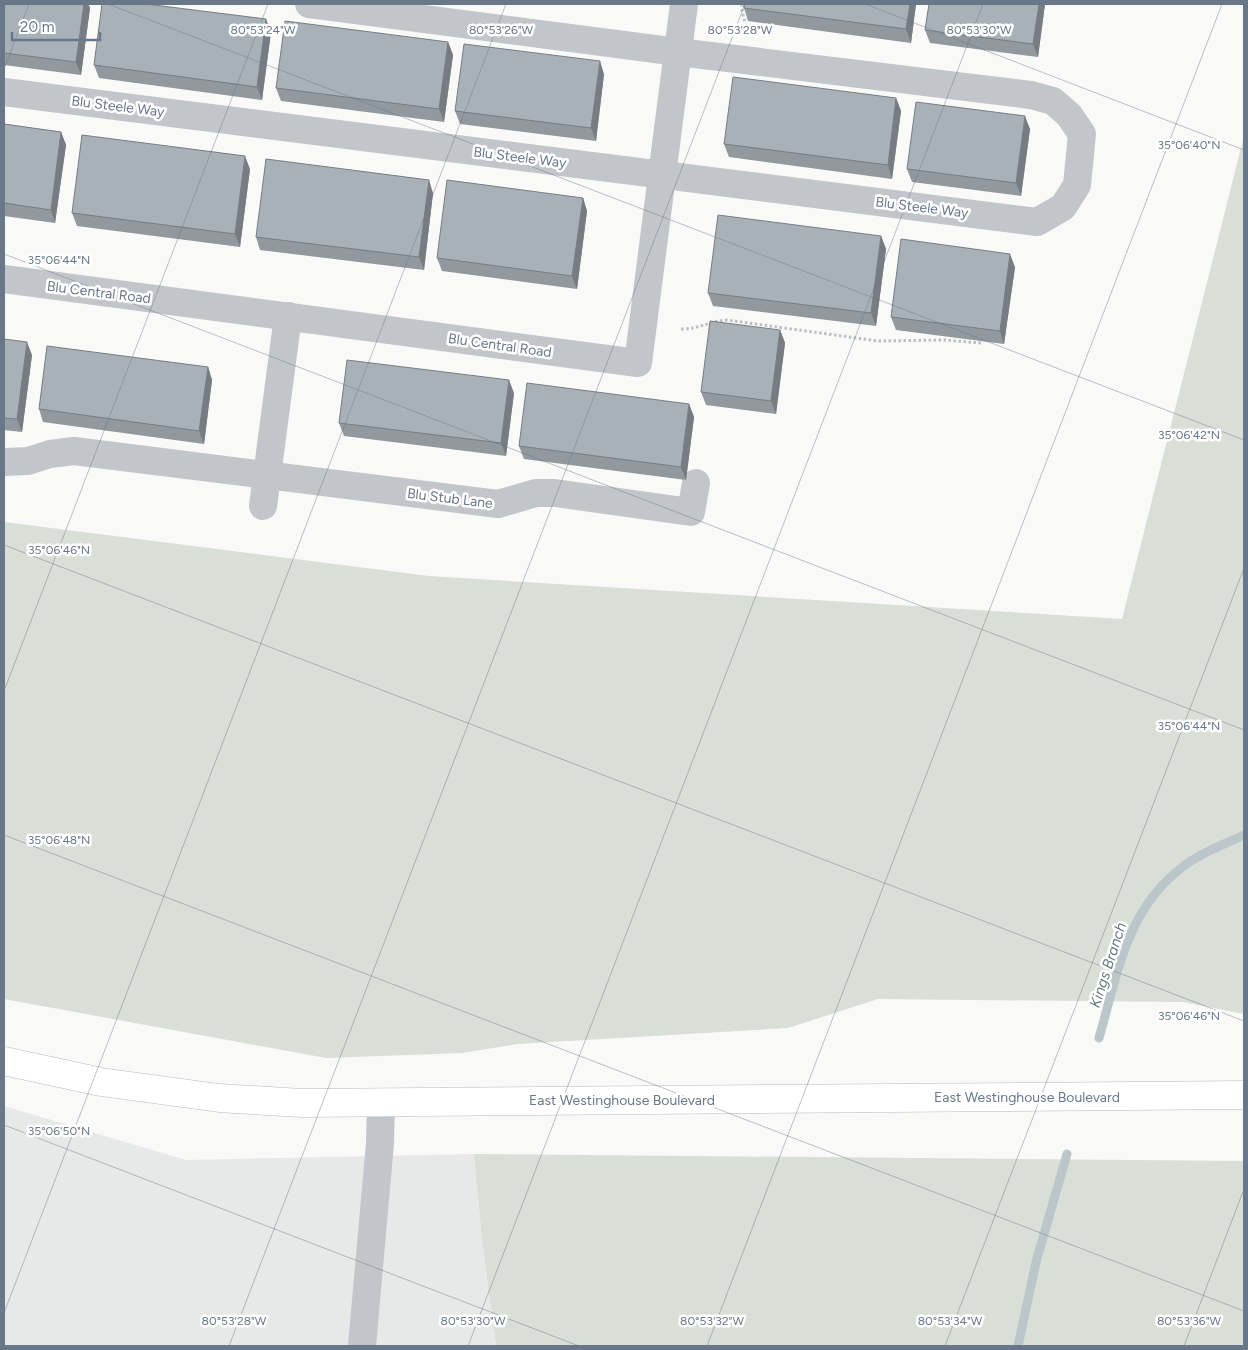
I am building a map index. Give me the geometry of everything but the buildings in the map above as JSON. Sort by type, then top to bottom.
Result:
[{"type":"main road","name":"East Westinghouse Boulevard","points":[[4,1062],[101,1082],[219,1098],[302,1103],[1244,1095]]},
{"type":"street","points":[[309,4],[678,52]]},
{"type":"street","name":"Blu Central Road","points":[[4,279],[638,363],[684,4]]},
{"type":"street","name":"Blu Steele Way","points":[[4,92],[1037,222],[1063,207],[1077,186],[1082,134],[1069,115],[1053,101],[1031,95],[678,52]]},
{"type":"street","points":[[263,506],[288,316]]},
{"type":"street","name":"Blu Stub Lane","points":[[4,462],[28,461],[50,454],[74,451],[498,504],[536,494],[555,493],[691,512],[696,483]]},
{"type":"street","points":[[362,1346],[380,1143],[381,1102]]},
{"type":"path","points":[[742,4],[742,17],[746,28],[746,35]]},
{"type":"path","points":[[681,329],[693,329],[715,321],[727,320],[878,341],[944,340],[981,343]]},
{"type":"shaded area","points":[[1244,136],[1244,1014],[1183,1002],[878,999],[788,1028],[517,1044],[462,1053],[326,1058],[4,999],[4,522],[429,576],[1122,619]]},
{"type":"shaded area","points":[[4,1106],[186,1160],[474,1154],[482,1240],[496,1346],[4,1346]]},
{"type":"shaded area","points":[[474,1154],[1244,1161],[1244,1346],[496,1346],[482,1240]]},
{"type":"waterway","name":"Kings Branch","points":[[1099,1038],[1118,968],[1135,925],[1147,904],[1162,886],[1187,864],[1211,850],[1244,835]]},
{"type":"waterway","name":"Kings Branch","points":[[1018,1346],[1036,1262],[1067,1154]]}]
